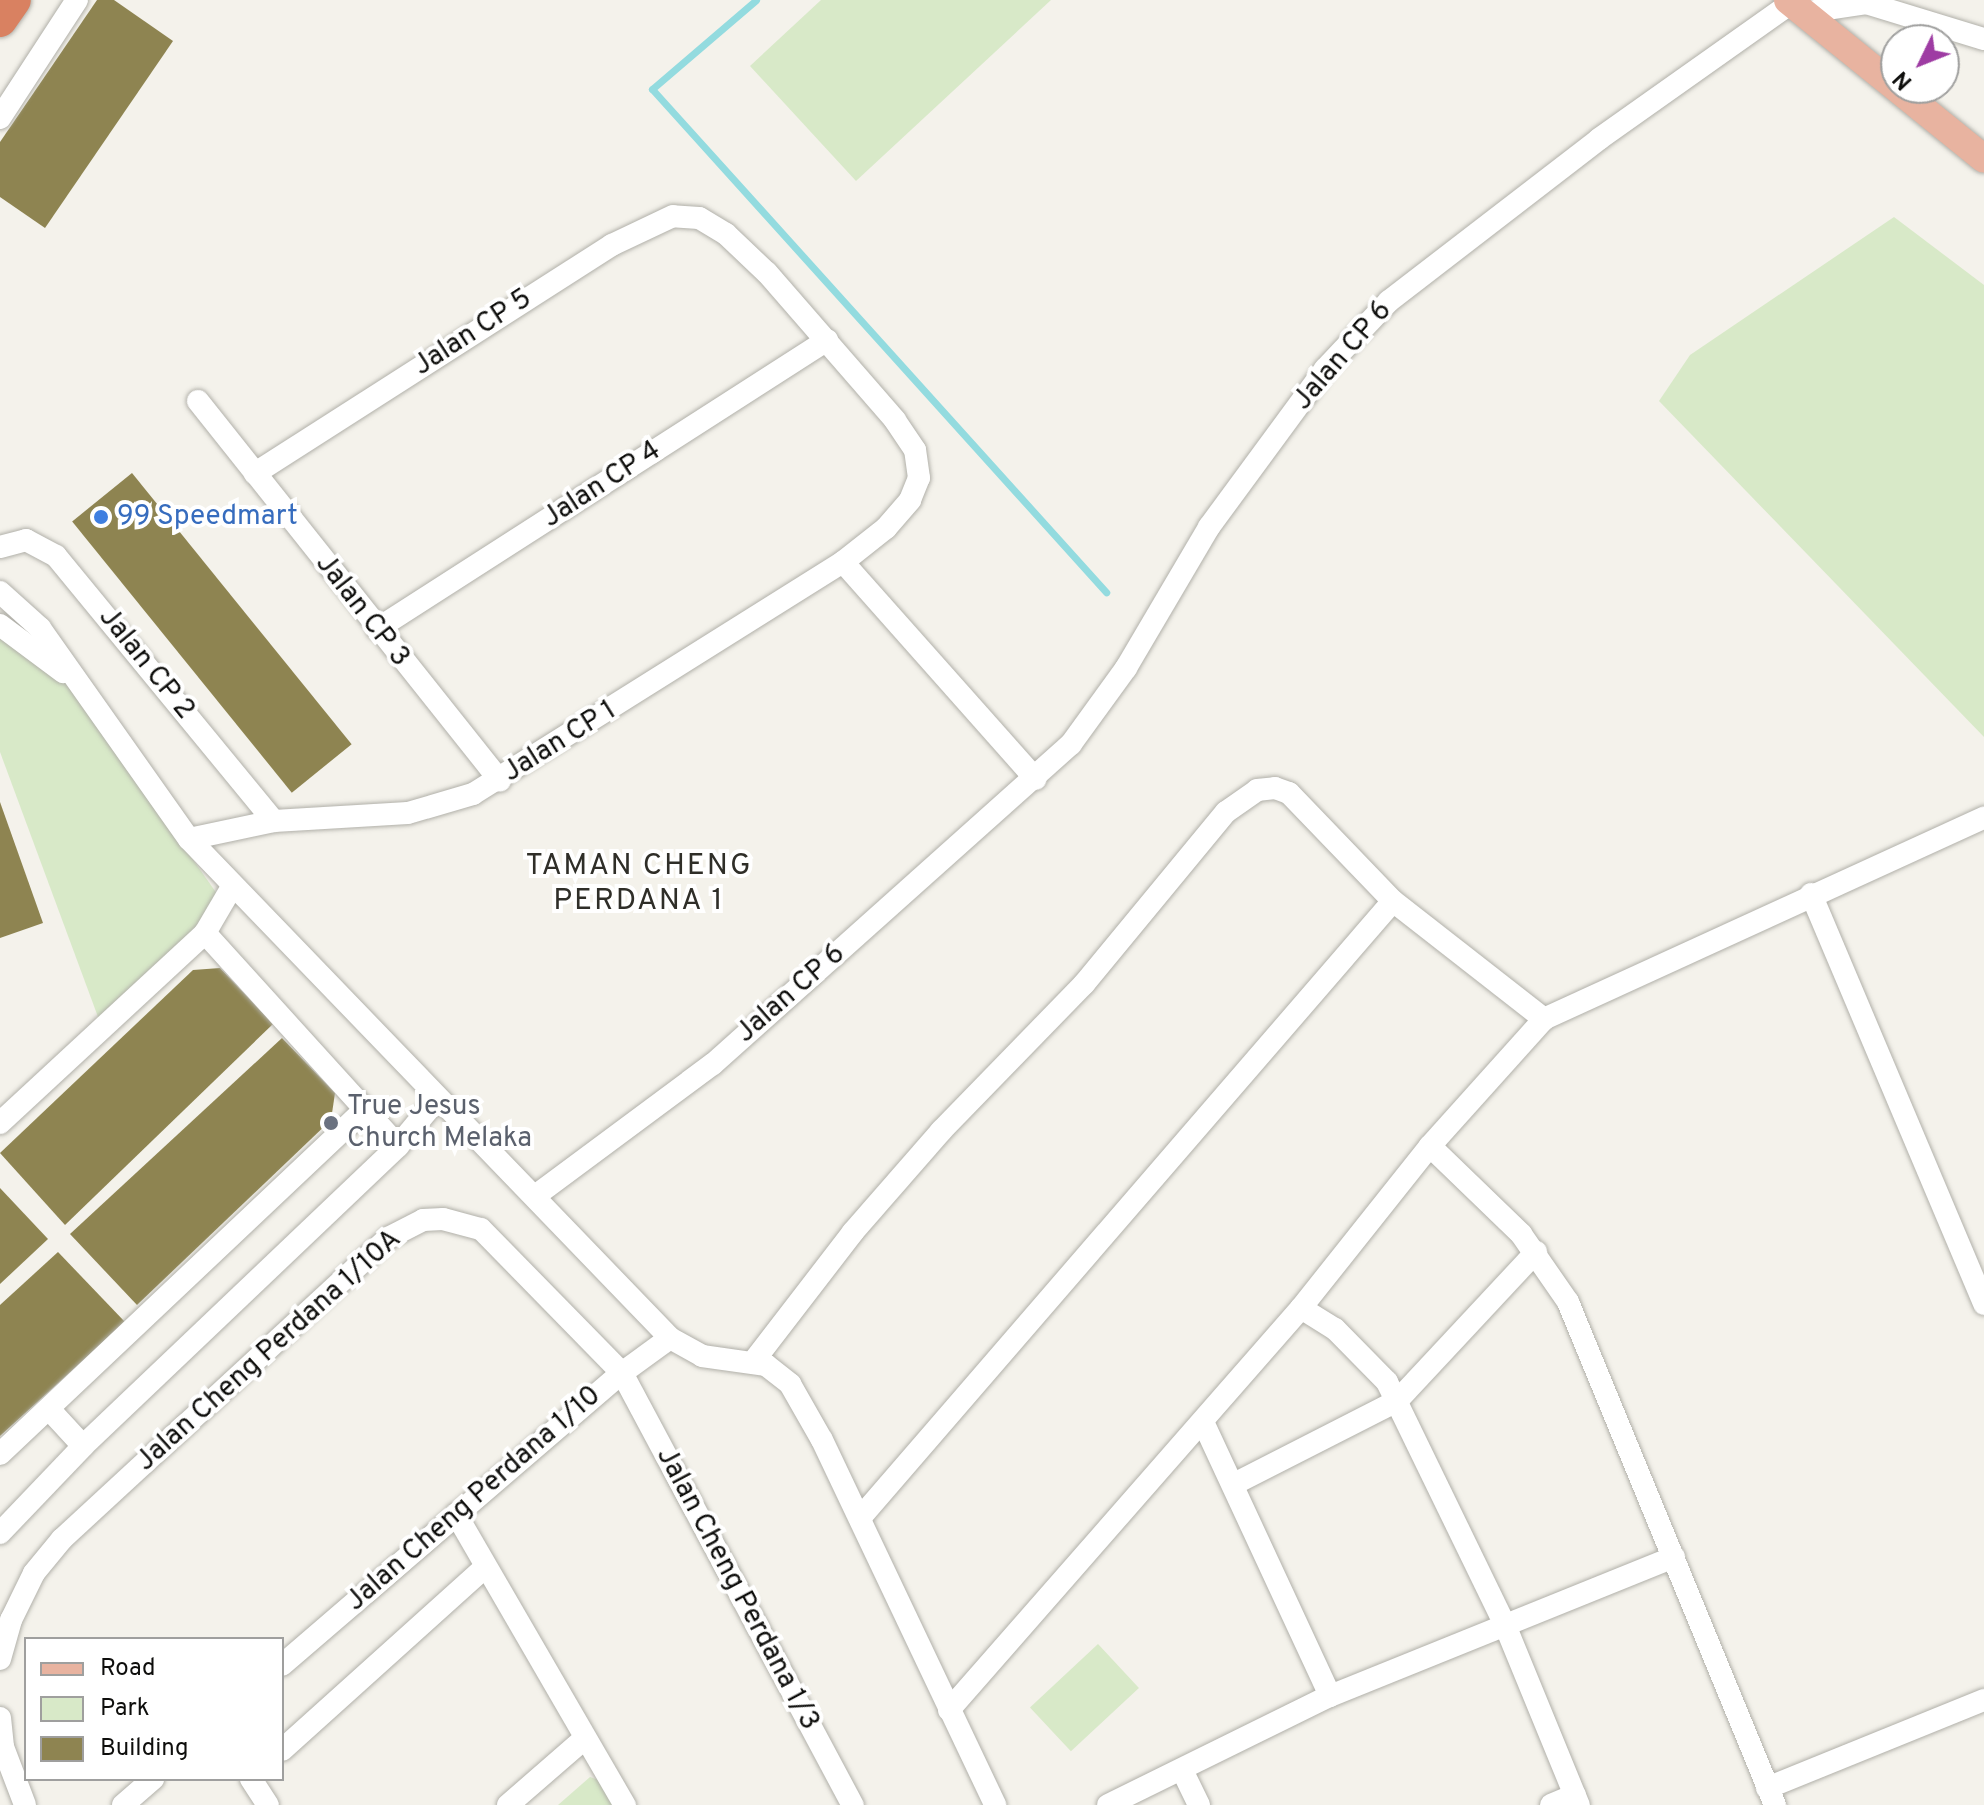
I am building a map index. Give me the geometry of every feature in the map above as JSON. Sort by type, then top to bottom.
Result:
[{"type":"highway","points":[[0,20],[14,0]]},
{"type":"main road","points":[[1793,5],[1984,159]]},
{"type":"street","points":[[0,118],[77,0]]},
{"type":"street","points":[[1793,5],[1866,3],[1984,39]]},
{"type":"street","name":"Jalan CP 6","points":[[535,1196],[713,1064],[1036,779],[1101,706],[1209,527],[1361,328],[1418,277],[1599,139],[1793,5]]},
{"type":"street","name":"Jalan CP 5","points":[[255,473],[622,239],[673,216],[699,218]]},
{"type":"street","name":"Jalan CP 1","points":[[189,839],[274,821],[439,807],[500,780],[843,562],[886,528],[910,500],[919,478],[915,450],[827,340],[767,273],[726,234],[699,218]]},
{"type":"street","name":"Jalan CP 4","points":[[377,629],[827,340]]},
{"type":"street","name":"Jalan CP 3","points":[[198,401],[500,780]]},
{"type":"street","name":"Jalan CP 2","points":[[0,547],[26,540],[56,556],[274,821]]},
{"type":"street","points":[[843,562],[1036,779]]},
{"type":"street","points":[[0,592],[40,628],[189,839],[232,887],[670,1338],[702,1356],[753,1362],[777,1371],[796,1394],[860,1518],[995,1805]]},
{"type":"street","points":[[0,625],[80,684]]},
{"type":"street","points":[[753,1362],[853,1232],[941,1131],[1084,984],[1242,799],[1275,788],[1289,793],[1393,901],[1544,1019]]},
{"type":"street","points":[[949,1710],[1203,1422],[1301,1308],[1430,1146],[1544,1019],[1811,894],[1984,818]]},
{"type":"street","points":[[0,1123],[205,933],[232,887]]},
{"type":"street","points":[[1811,894],[1984,1304]]},
{"type":"street","points":[[860,1518],[1393,901]]},
{"type":"street","points":[[205,933],[398,1146]]},
{"type":"street","points":[[0,1533],[83,1446],[398,1146],[437,1099]]},
{"type":"street","points":[[0,1454],[364,1110]]},
{"type":"street","points":[[1430,1146],[1536,1252],[1587,1342],[1771,1797],[1984,1700]]},
{"type":"street","name":"Jalan Cheng Perdana 1/10A","points":[[0,1659],[11,1620],[34,1573],[62,1539],[405,1227],[443,1219],[481,1229],[622,1373]]},
{"type":"street","points":[[1234,1484],[1397,1401],[1536,1252]]},
{"type":"street","points":[[1301,1308],[1355,1346],[1397,1401],[1505,1625],[1577,1800],[1551,1805]]},
{"type":"street","name":"Jalan Cheng Perdana 1/10","points":[[284,1663],[622,1373],[670,1338]]},
{"type":"street","name":"Jalan Cheng Perdana 1/3","points":[[622,1373],[853,1805]]},
{"type":"street","points":[[49,1409],[83,1446]]},
{"type":"street","points":[[1203,1422],[1330,1696]]},
{"type":"street","points":[[456,1514],[483,1569],[625,1805]]},
{"type":"street","points":[[1108,1805],[1330,1696],[1674,1557]]},
{"type":"street","points":[[284,1748],[483,1569]]},
{"type":"street","points":[[0,1718],[3,1747],[25,1805]]},
{"type":"street","points":[[508,1805],[585,1738]]},
{"type":"street","points":[[1182,1770],[1199,1805]]},
{"type":"street","points":[[123,1805],[151,1781]]},
{"type":"street","points":[[252,1781],[268,1805]]},
{"type":"green space","points":[[821,0],[1051,0],[856,181],[750,66]]},
{"type":"green space","points":[[1894,217],[1984,285],[1984,737],[1659,401],[1690,355]]},
{"type":"green space","points":[[0,632],[61,672],[227,908],[101,1025],[0,752]]},
{"type":"green space","points":[[1098,1644],[1139,1688],[1071,1751],[1030,1707]]},
{"type":"green space","points":[[590,1777],[610,1784],[620,1805],[558,1805]]},
{"type":"building","points":[[97,0],[114,0],[173,41],[45,228],[0,197],[0,142]]},
{"type":"building","points":[[132,473],[352,744],[292,793],[72,521]]},
{"type":"building","points":[[0,802],[43,923],[0,938]]},
{"type":"building","points":[[220,968],[273,1024],[65,1225],[0,1153],[193,970]]},
{"type":"building","points":[[282,1038],[335,1093],[331,1120],[137,1305],[70,1234]]},
{"type":"building","points":[[0,1188],[48,1239],[0,1284]]},
{"type":"building","points":[[58,1252],[125,1322],[0,1436],[0,1305]]},
{"type":"waterway","points":[[756,0],[652,89],[1106,592]]},
{"type":"place","name":"99 Speedmart","points":[[101,517]]},
{"type":"place","name":"True Jesus Church Melaka","points":[[331,1123]]},
{"type":"district","name":"TAMAN CHENG PERDANA 1","points":[[639,884]]}]
